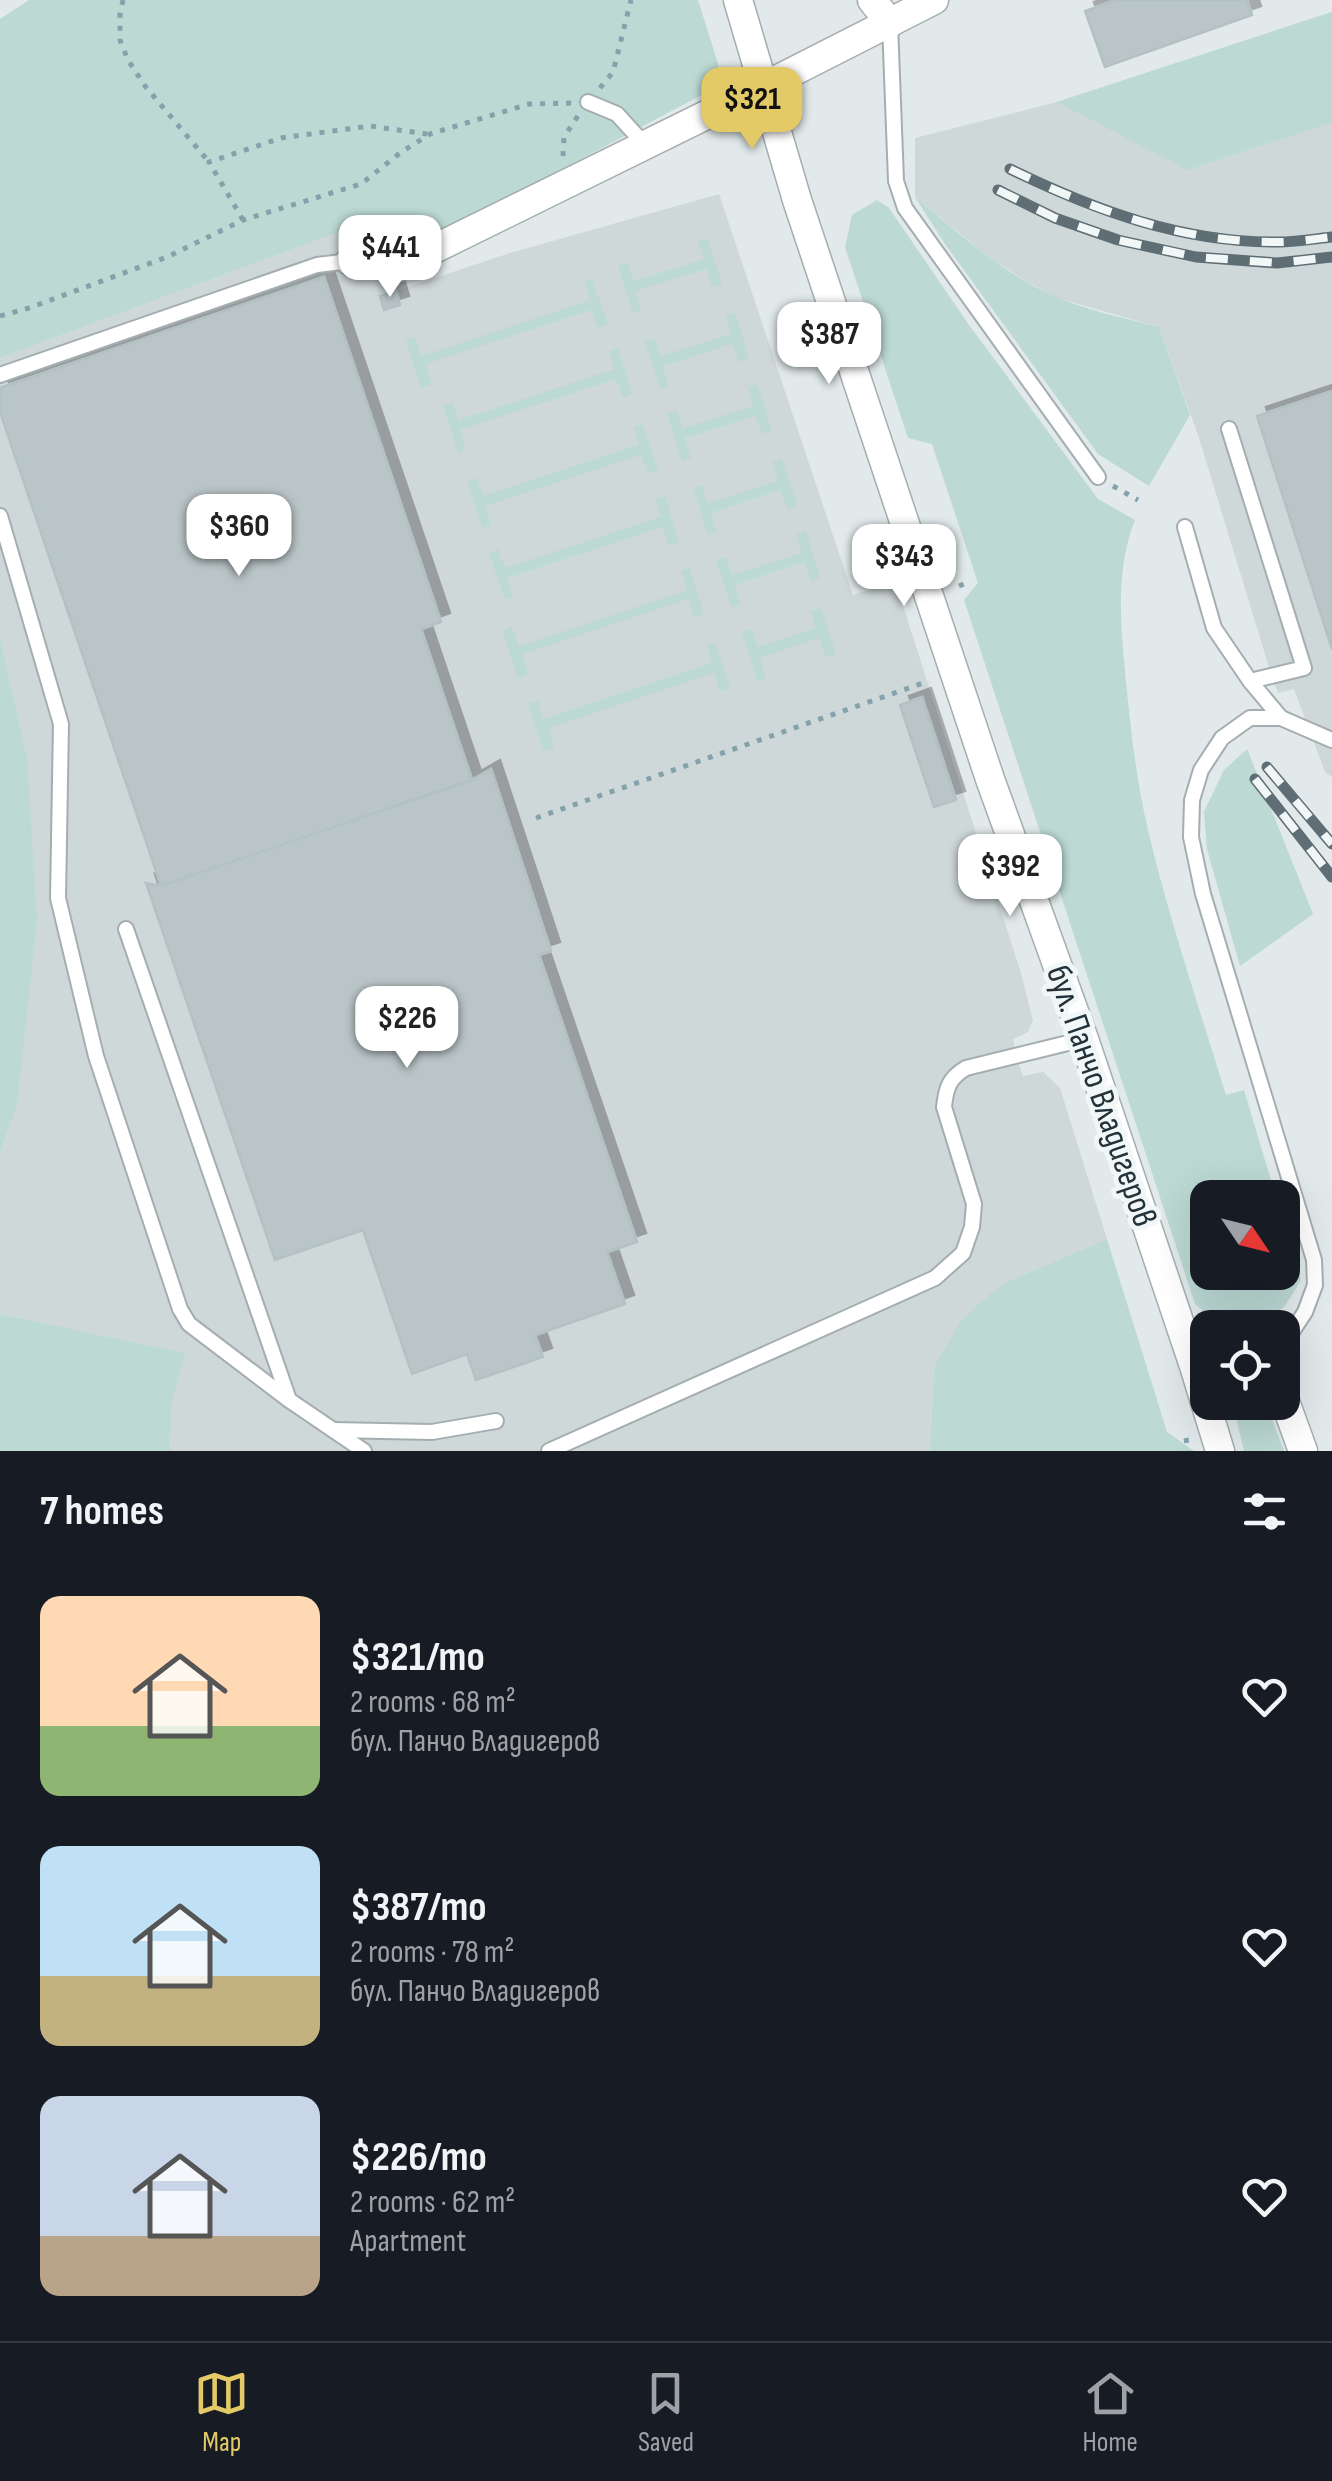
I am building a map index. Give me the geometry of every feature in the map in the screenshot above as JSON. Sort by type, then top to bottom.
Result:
[{"type":"street","name":"бул. Панчо Владигеров","points":[[738,0],[797,200],[980,748],[1190,1334]]},
{"type":"street","points":[[872,0],[890,23]]},
{"type":"street","points":[[350,260],[432,250],[934,0]]},
{"type":"street","name":"бул. Панчо Владигеров","points":[[1213,1420],[1220,1451]]},
{"type":"street","points":[[1292,1420],[1304,1451]]},
{"type":"lane","points":[[890,23],[896,182],[905,208],[1098,476]]},
{"type":"lane","points":[[588,102],[617,114],[645,146]]},
{"type":"lane","points":[[0,375],[317,264],[350,260]]},
{"type":"lane","points":[[1230,430],[1304,668],[1250,681]]},
{"type":"lane","points":[[0,516],[61,724],[58,898],[96,1056],[180,1309],[188,1324],[364,1451]]},
{"type":"lane","points":[[1184,527],[1214,628],[1281,718]]},
{"type":"lane","points":[[1300,1320],[1315,1285],[1314,1260],[1203,894],[1191,838],[1192,800],[1201,770],[1222,738],[1250,718],[1281,718],[1332,740]]},
{"type":"lane","points":[[126,930],[289,1400]]},
{"type":"lane","points":[[549,1451],[935,1278],[963,1252],[972,1227],[974,1204],[944,1108],[945,1093],[954,1076],[966,1068],[1084,1040]]},
{"type":"lane","points":[[332,1430],[432,1432],[496,1422]]},
{"type":"path","points":[[124,0],[120,40],[128,60],[209,162],[244,220]]},
{"type":"path","points":[[0,316],[166,257],[244,220],[361,184],[430,134],[530,104],[588,102]]},
{"type":"path","points":[[209,162],[281,138],[338,130],[370,126],[430,134]]},
{"type":"path","points":[[1118,488],[1138,500]]},
{"type":"path","points":[[536,818],[939,678]]},
{"type":"shaded area","points":[[1332,12],[1332,777],[1325,772],[1294,689],[1278,693],[1199,438],[1159,327],[1057,298],[990,258],[915,197],[915,138],[1057,102]]},
{"type":"shaded area","points":[[719,194],[853,595],[895,581],[1033,1020],[1028,1032],[1013,1039],[1016,1056],[1023,1076],[1043,1072],[1060,1088],[1107,1239],[1000,1285],[934,1367],[930,1451],[170,1451],[172,1403],[184,1353],[0,1314],[0,1153],[17,1106],[27,757],[0,637],[0,358],[366,222],[396,291],[510,253]]},
{"type":"green space","points":[[29,0],[698,0],[724,83],[386,263],[366,222],[0,358],[0,19]]},
{"type":"green space","points":[[1332,12],[1332,122],[1188,170],[1057,102]]},
{"type":"green space","points":[[915,197],[1035,287],[1079,305],[1159,327],[1190,415],[1149,486],[1098,454]]},
{"type":"green space","points":[[877,200],[889,208],[969,325],[1098,499],[1135,520],[1122,575],[1121,614],[1131,731],[1144,811],[1175,930],[1226,1095],[1244,1090],[1271,1180],[1190,1180],[1190,1289],[964,600],[978,583],[932,444],[908,438],[845,247],[852,215]]},
{"type":"green space","points":[[707,238],[722,284],[712,287],[706,269],[636,291],[641,311],[633,313],[618,266],[627,263],[634,281],[704,259],[698,240]]},
{"type":"green space","points":[[592,279],[608,324],[597,328],[591,310],[426,364],[432,384],[421,388],[406,341],[415,337],[422,356],[590,300],[585,281]]},
{"type":"green space","points":[[735,312],[749,359],[739,362],[732,344],[663,366],[668,386],[660,388],[645,341],[654,338],[661,356],[731,334],[725,315]]},
{"type":"green space","points":[[618,348],[633,394],[623,398],[616,379],[460,430],[466,450],[458,452],[443,405],[452,402],[459,420],[614,369],[609,351]]},
{"type":"green space","points":[[757,384],[772,431],[762,434],[755,416],[685,438],[691,458],[682,461],[667,413],[677,410],[683,428],[753,406],[748,387]]},
{"type":"green space","points":[[643,424],[658,470],[648,473],[641,455],[485,506],[491,526],[482,528],[467,481],[477,478],[483,496],[639,445],[634,427]]},
{"type":"green space","points":[[782,459],[797,505],[787,509],[780,490],[711,513],[716,533],[708,535],[693,488],[702,485],[708,503],[778,481],[773,462]]},
{"type":"green space","points":[[665,496],[679,542],[669,545],[662,527],[507,578],[513,597],[505,600],[489,553],[498,549],[505,568],[661,517],[655,499]]},
{"type":"green space","points":[[806,531],[820,577],[811,581],[804,562],[735,585],[740,605],[731,607],[716,560],[725,557],[732,575],[802,553],[796,534]]},
{"type":"green space","points":[[689,568],[704,614],[694,617],[688,599],[523,654],[528,674],[518,678],[503,631],[512,627],[519,646],[687,590],[681,571]]},
{"type":"green space","points":[[821,608],[836,654],[826,657],[819,638],[760,658],[766,678],[757,681],[742,632],[752,629],[758,647],[816,628],[811,611]]},
{"type":"green space","points":[[0,637],[27,757],[37,920],[17,1106],[0,1153]]},
{"type":"green space","points":[[715,642],[730,688],[720,691],[714,673],[549,728],[554,748],[543,751],[528,704],[538,701],[544,719],[712,663],[707,645]]},
{"type":"green space","points":[[1247,749],[1313,914],[1240,966],[1207,849],[1204,812],[1224,770]]},
{"type":"green space","points":[[1107,1239],[1167,1432],[1194,1451],[930,1451],[934,1367],[961,1321],[1000,1285]]},
{"type":"green space","points":[[1190,1290],[1295,1290],[1279,1310],[1202,1310],[1195,1304]]},
{"type":"green space","points":[[0,1314],[185,1353],[172,1403],[170,1451],[0,1451]]},
{"type":"green space","points":[[1236,1420],[1272,1420],[1284,1451],[1244,1451]]},
{"type":"building","points":[[1117,0],[1247,0],[1252,15],[1105,67],[1085,11]]},
{"type":"building","points":[[324,277],[441,622],[421,629],[472,780],[161,886],[0,412],[0,388]]},
{"type":"building","points":[[396,291],[400,305],[384,310],[380,296]]},
{"type":"building","points":[[1332,391],[1332,649],[1257,416]]},
{"type":"building","points":[[922,697],[956,800],[934,807],[900,705]]},
{"type":"building","points":[[491,769],[551,951],[539,955],[637,1242],[607,1252],[625,1304],[535,1335],[543,1357],[476,1380],[467,1354],[412,1374],[363,1230],[275,1260],[146,883],[161,886],[472,780]]},
{"type":"railway","points":[[1010,169],[1074,198],[1174,230],[1243,241],[1332,237]]},
{"type":"railway","points":[[998,190],[1055,218],[1118,240],[1196,257],[1277,263],[1332,257]]},
{"type":"railway","points":[[1267,767],[1332,844]]},
{"type":"railway","points":[[1255,779],[1332,877]]}]
